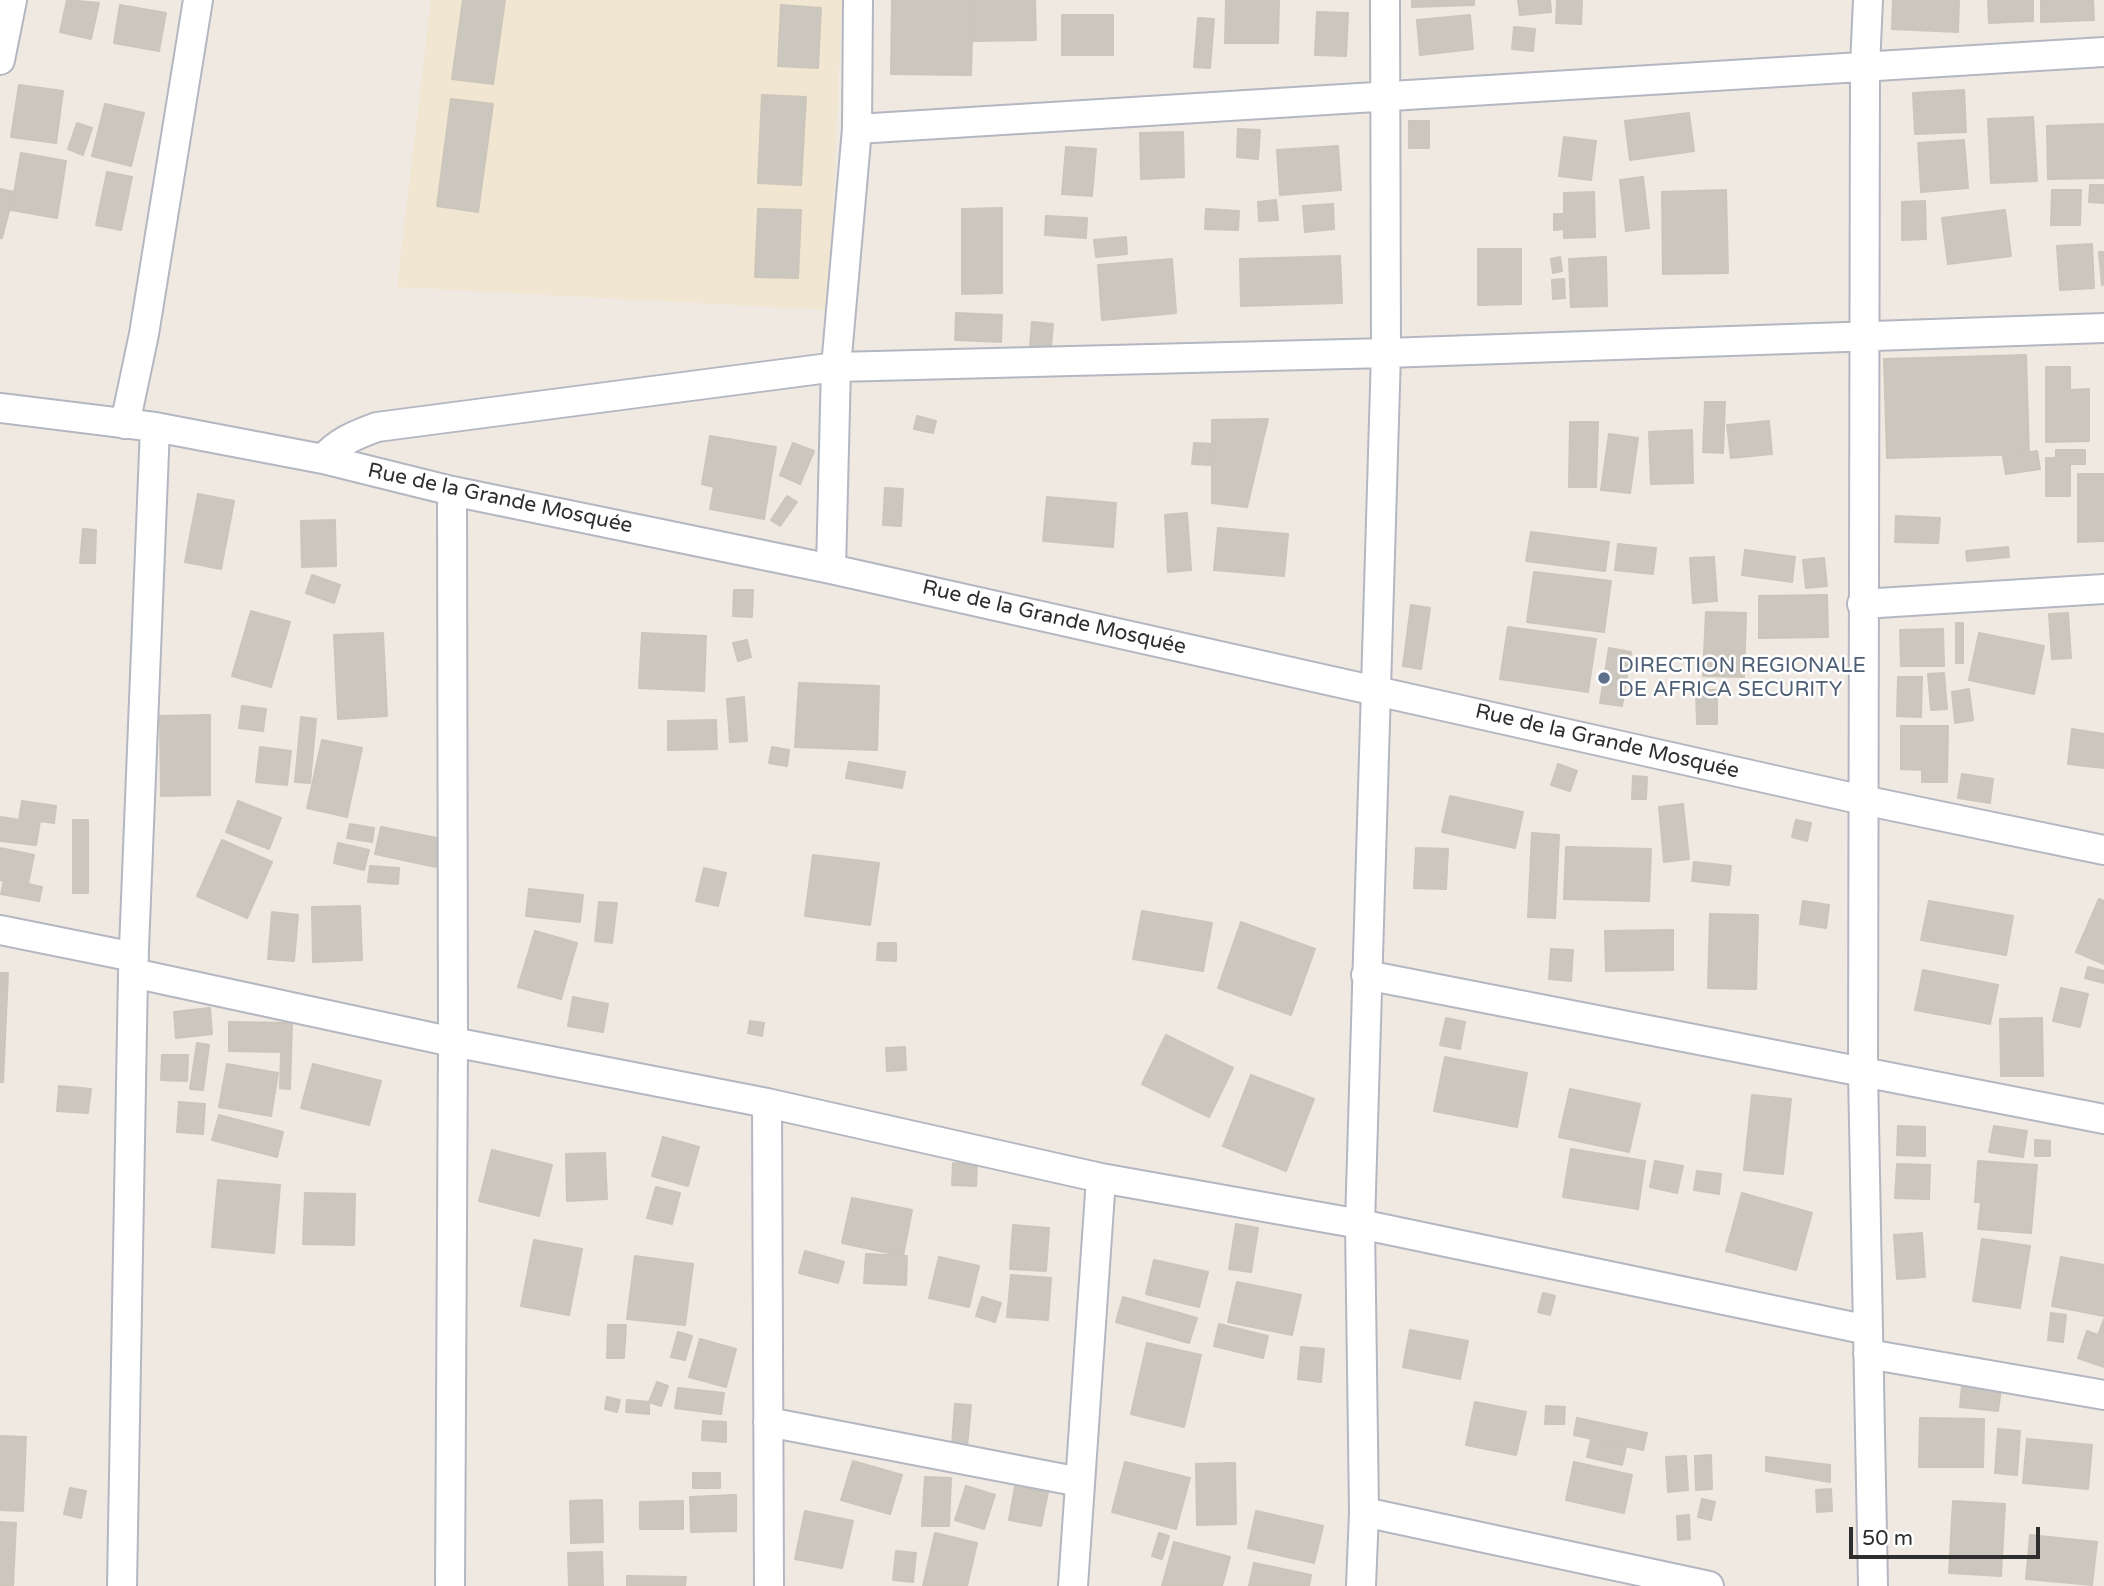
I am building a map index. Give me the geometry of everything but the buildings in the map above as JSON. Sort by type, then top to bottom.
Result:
[{"type":"street","points":[[0,60],[12,0]]},
{"type":"street","points":[[125,424],[144,334],[198,0]]},
{"type":"street","points":[[831,569],[836,367],[857,129],[858,0]]},
{"type":"street","points":[[1362,1586],[1364,1512],[1360,1224],[1386,353],[1385,0]]},
{"type":"street","points":[[1868,0],[1865,66],[1862,604],[1863,1072],[1873,1586]]},
{"type":"street","points":[[857,129],[2104,51]]},
{"type":"street","points":[[323,459],[335,446],[350,437],[377,427],[836,367],[1386,353],[2104,328]]},
{"type":"street","name":"Rue de la Grande Mosquée","points":[[0,408],[155,427],[323,459],[452,491],[831,569],[1863,800],[2104,850]]},
{"type":"street","points":[[122,1586],[134,965],[155,427]]},
{"type":"street","points":[[450,1586],[452,491]]},
{"type":"street","points":[[1862,604],[2104,589]]},
{"type":"street","points":[[0,930],[453,1042],[767,1103],[1101,1178],[1360,1224],[2104,1395]]},
{"type":"street","points":[[1366,975],[2104,1119]]},
{"type":"street","points":[[767,1103],[769,1586]]},
{"type":"street","points":[[1073,1586],[1101,1178]]},
{"type":"street","points":[[768,1422],[1080,1482]]},
{"type":"street","points":[[1364,1512],[1709,1586]]},
{"type":"shaded area","points":[[431,0],[842,0],[829,310],[397,287]]},
{"type":"place","name":"DIRECTION REGIONALE DE AFRICA SECURITY","points":[[1604,678]]}]
